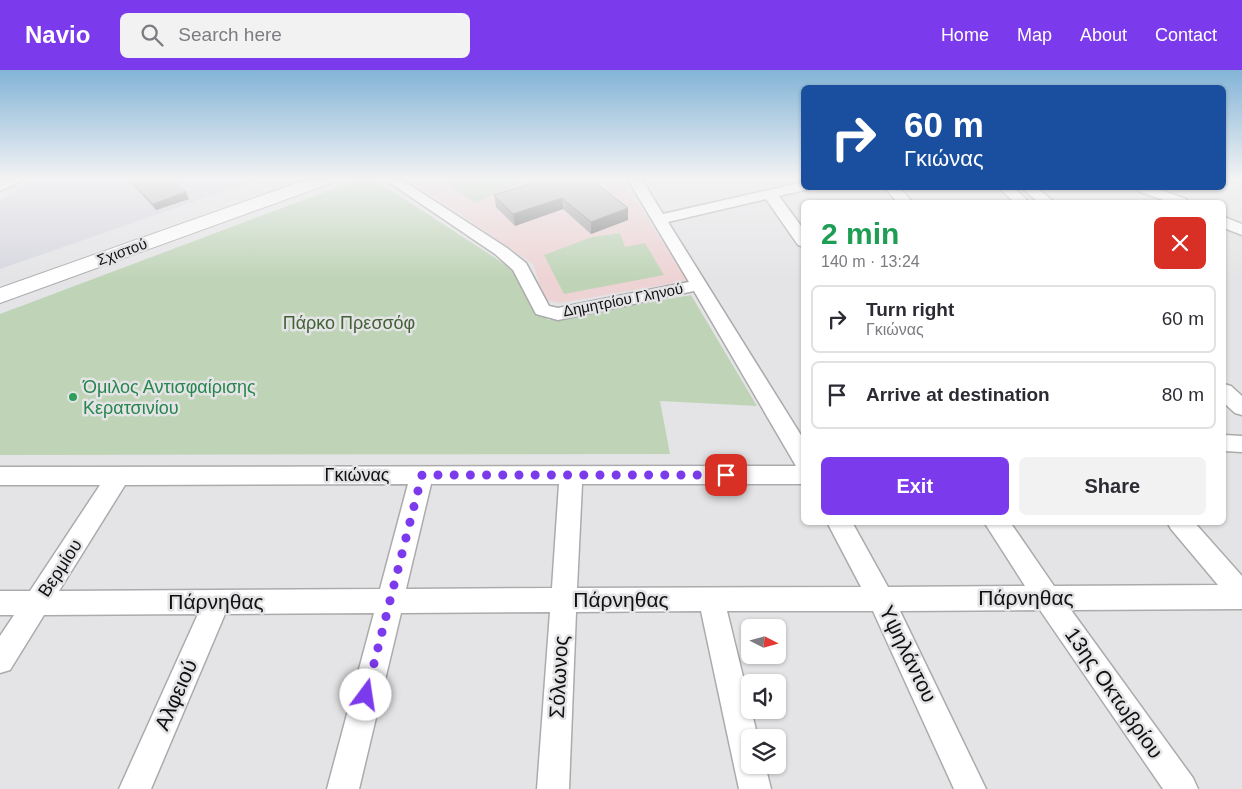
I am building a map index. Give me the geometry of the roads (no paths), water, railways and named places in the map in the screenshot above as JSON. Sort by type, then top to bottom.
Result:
[{"type":"main road","name":"Σχιστού","points":[[0,277],[187,212]]},
{"type":"main road","name":"Σχιστού","points":[[0,296],[235,212]]},
{"type":"street","name":"Δημητρίου Γληνού","points":[[441,212],[502,251],[520,267],[542,310],[558,314],[700,285]]},
{"type":"street","points":[[655,212],[700,285],[794,423],[801,449]]},
{"type":"street","points":[[660,219],[694,212]]},
{"type":"street","points":[[783,212],[801,238]]},
{"type":"street","points":[[1226,223],[1242,230]]},
{"type":"street","points":[[1226,393],[1242,408]]},
{"type":"street","points":[[1226,443],[1242,444]]},
{"type":"street","name":"Βερμίου","points":[[0,660],[119,475]]},
{"type":"street","points":[[343,789],[422,475]]},
{"type":"street","name":"Γκιώνας","points":[[0,476],[801,475]]},
{"type":"street","name":"Σόλωνος","points":[[553,789],[571,476]]},
{"type":"street","name":"Υψηλάντου","points":[[841,525],[881,599],[970,789]]},
{"type":"street","name":"13ης Οκτωβρίου","points":[[998,525],[1047,598],[1182,789]]},
{"type":"street","points":[[1182,525],[1242,596]]},
{"type":"street","name":"Πάρνηθας","points":[[0,603],[1242,596]]},
{"type":"street","points":[[711,599],[755,789]]},
{"type":"street","name":"Αλφειού","points":[[135,789],[217,602]]},
{"type":"place","name":"Όμιλος Αντισφαίρισης Κερατσινίου","points":[[73,397]]},
{"type":"park label","name":"Πάρκο Πρεσσόφ","points":[[349,323]]}]
